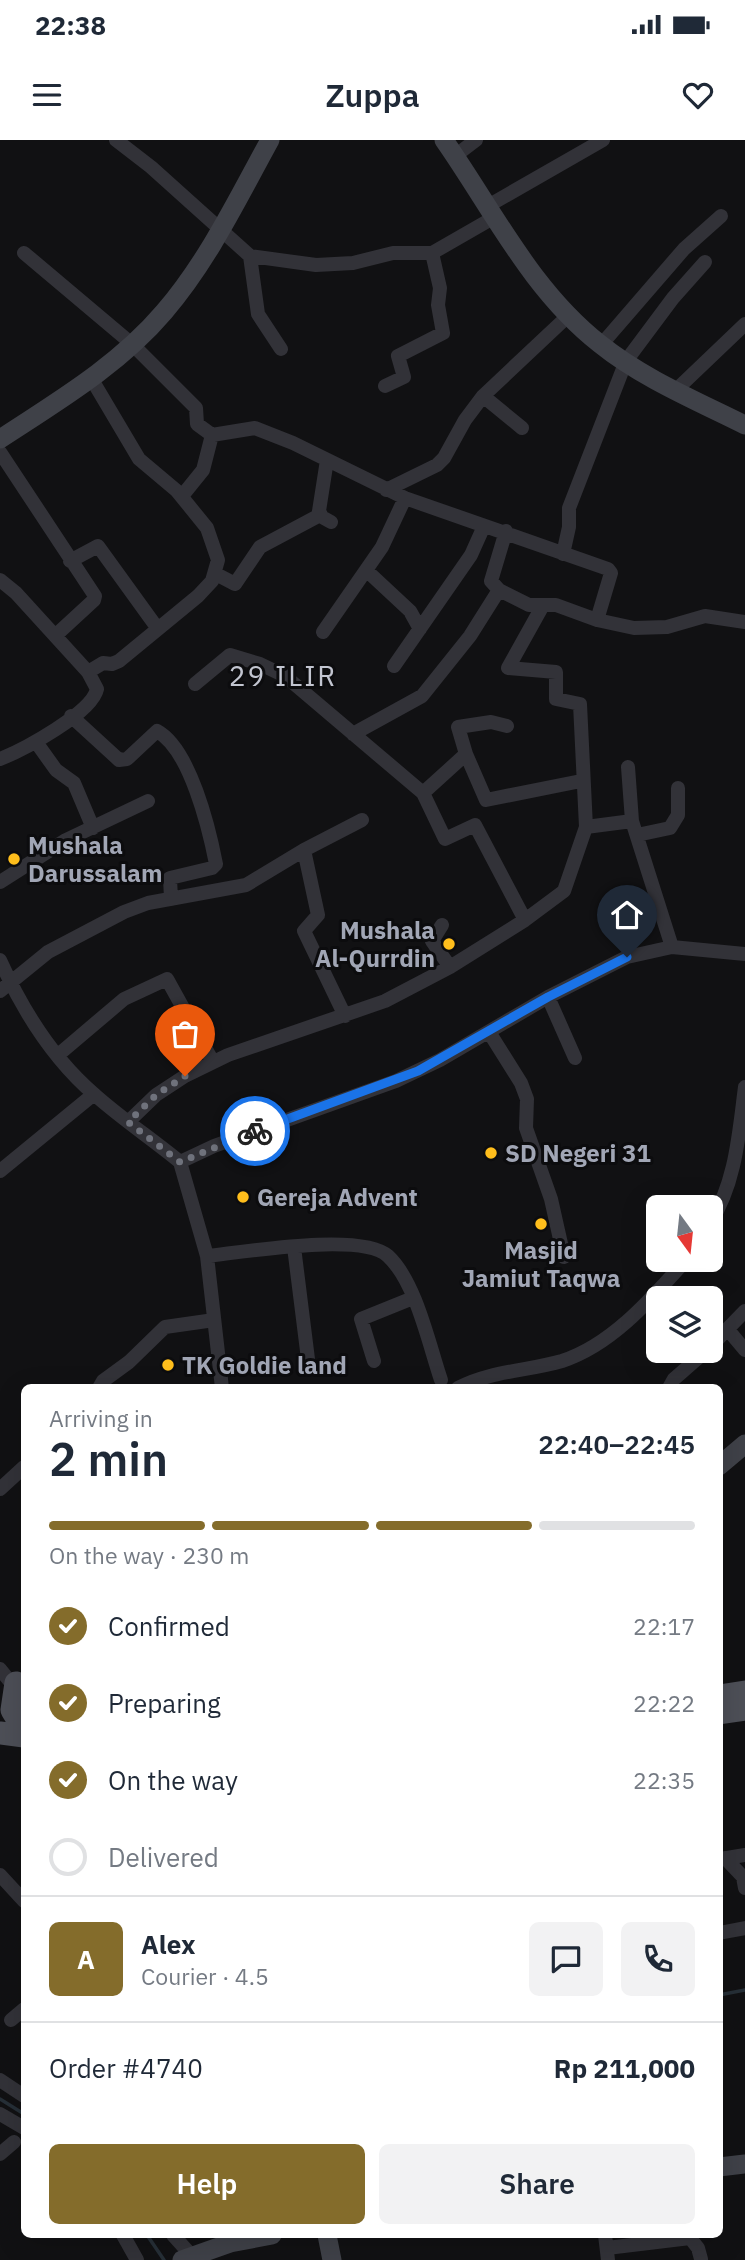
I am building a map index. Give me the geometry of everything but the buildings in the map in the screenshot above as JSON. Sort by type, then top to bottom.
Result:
[{"type":"main road","points":[[10,1681],[15,1727]]},
{"type":"main road","points":[[723,1695],[745,1692]]},
{"type":"main road","points":[[723,1712],[745,1709]]},
{"type":"street","points":[[116,140],[151,167],[250,256],[308,265],[353,263],[393,253],[432,253],[489,212],[603,140]]},
{"type":"street","points":[[0,439],[91,378],[132,344],[165,311],[220,231],[270,140]]},
{"type":"street","points":[[476,140],[450,148],[489,212],[568,316],[601,345],[626,361],[745,425]]},
{"type":"street","points":[[601,345],[684,250],[721,216]]},
{"type":"street","points":[[24,253],[132,344],[196,408],[197,424],[212,435],[253,428],[405,498],[506,531],[611,572],[597,620]]},
{"type":"street","points":[[385,386],[404,377],[398,356],[443,333],[438,305],[440,289],[432,253]]},
{"type":"street","points":[[250,256],[258,314],[281,349]]},
{"type":"street","points":[[563,554],[569,527],[569,508],[626,361],[673,298],[705,262]]},
{"type":"street","points":[[386,490],[437,465],[483,396],[568,316]]},
{"type":"street","points":[[676,390],[745,324]]},
{"type":"street","points":[[88,671],[103,663],[115,664],[198,596],[216,574],[218,560],[207,528],[182,496],[139,459],[91,378]]},
{"type":"street","points":[[483,396],[522,428]]},
{"type":"street","points":[[182,496],[203,470],[212,435]]},
{"type":"street","points":[[0,452],[94,600],[56,635]]},
{"type":"street","points":[[216,574],[235,584],[260,547],[326,518],[319,494],[327,460]]},
{"type":"street","points":[[323,632],[382,547],[405,498]]},
{"type":"street","points":[[394,666],[471,555],[484,526]]},
{"type":"street","points":[[506,531],[491,577],[492,583],[499,590],[528,605],[556,605],[597,620],[654,629],[705,616],[745,622]]},
{"type":"street","points":[[70,561],[99,545],[158,629]]},
{"type":"street","points":[[366,570],[410,611],[420,629]]},
{"type":"street","points":[[0,580],[88,671],[95,680],[97,693],[91,702],[36,742],[0,759]]},
{"type":"street","points":[[353,734],[422,696],[470,636],[499,590]]},
{"type":"street","points":[[128,1122],[169,1085],[214,1062],[385,1001],[450,967],[525,920],[564,891],[586,827],[581,781],[580,704],[556,699],[556,672],[508,668],[542,607]]},
{"type":"street","points":[[195,684],[228,656],[246,659],[285,676],[423,793],[445,839],[475,825],[525,920]]},
{"type":"street","points":[[71,716],[119,760],[127,759],[157,731],[178,752],[200,803],[216,864],[212,868],[170,878],[171,899]]},
{"type":"street","points":[[507,726],[491,722],[458,727],[466,754],[486,800],[581,781]]},
{"type":"street","points":[[36,742],[56,771],[74,783],[93,828]]},
{"type":"street","points":[[423,793],[466,754]]},
{"type":"street","points":[[628,767],[635,828],[673,947]]},
{"type":"street","points":[[586,827],[670,828],[678,815],[678,788]]},
{"type":"street","points":[[0,882],[66,840],[148,801]]},
{"type":"street","points":[[5,986],[48,952],[124,912],[171,899],[246,885],[304,850],[362,820]]},
{"type":"street","points":[[304,850],[318,915],[304,931],[345,1016]]},
{"type":"street","points":[[442,925],[432,941],[450,967]]},
{"type":"street","points":[[180,1162],[214,1146],[396,1081],[610,964],[645,951],[673,947],[745,954]]},
{"type":"street","points":[[0,960],[5,986],[58,1055],[93,1094],[180,1162],[208,1256],[222,1384]]},
{"type":"street","points":[[58,1055],[124,999],[167,979],[214,1062]]},
{"type":"street","points":[[548,997],[575,1058]]},
{"type":"street","points":[[489,1032],[521,1083],[527,1100],[526,1128],[551,1199],[564,1257]]},
{"type":"street","points":[[722,1195],[737,1148],[745,1087]]},
{"type":"street","points":[[0,1171],[93,1094]]},
{"type":"street","points":[[208,1256],[357,1244],[387,1254],[398,1267],[413,1298],[441,1380]]},
{"type":"street","points":[[294,1247],[308,1359]]},
{"type":"street","points":[[470,1384],[562,1361],[587,1350],[631,1316],[674,1272]]},
{"type":"street","points":[[374,1361],[361,1319],[413,1298]]},
{"type":"street","points":[[723,1336],[745,1311]]},
{"type":"street","points":[[101,1384],[165,1327],[214,1320]]},
{"type":"street","points":[[729,1331],[745,1350]]},
{"type":"street","points":[[671,1384],[692,1363]]},
{"type":"street","points":[[723,1463],[745,1444]]},
{"type":"street","points":[[0,1489],[21,1470]]},
{"type":"street","points":[[723,1858],[745,1855]]},
{"type":"street","points":[[723,1859],[743,1877],[745,1888]]},
{"type":"street","points":[[0,1875],[21,1897]]},
{"type":"street","points":[[723,1932],[745,1928]]},
{"type":"street","points":[[11,2020],[21,2012]]},
{"type":"street","points":[[0,2080],[21,2094]]},
{"type":"street","points":[[0,2114],[21,2126]]},
{"type":"street","points":[[0,2154],[13,2142]]},
{"type":"street","points":[[723,2167],[745,2164]]},
{"type":"street","points":[[125,2238],[137,2260]]},
{"type":"street","points":[[175,2238],[186,2258],[261,2238]]},
{"type":"street","points":[[328,2238],[332,2260]]},
{"type":"street","points":[[607,2248],[690,2238],[698,2248],[701,2259]]},
{"type":"waterway","points":[[723,1994],[745,1990]]},
{"type":"waterway","points":[[0,2099],[21,2112]]},
{"type":"waterway","points":[[149,2238],[164,2260]]},
{"type":"way so far","points":[[185,1076],[156,1095],[128,1122],[180,1162],[255,1131]]},
{"type":"place","name":"Mushala Darussalam","points":[[14,859]]},
{"type":"place","name":"Mushala Al-Qurrdin","points":[[449,944]]},
{"type":"place","name":"SD Negeri 31","points":[[491,1153]]},
{"type":"place","name":"Gereja Advent","points":[[243,1197]]},
{"type":"place","name":"Masjid Jamiut Taqwa","points":[[541,1224]]},
{"type":"place","name":"TK Goldie land","points":[[168,1365]]},
{"type":"district","name":"29 ILIR","points":[[283,675]]},
{"type":"route","points":[[255,1131],[418,1071],[548,997],[627,957]]}]
